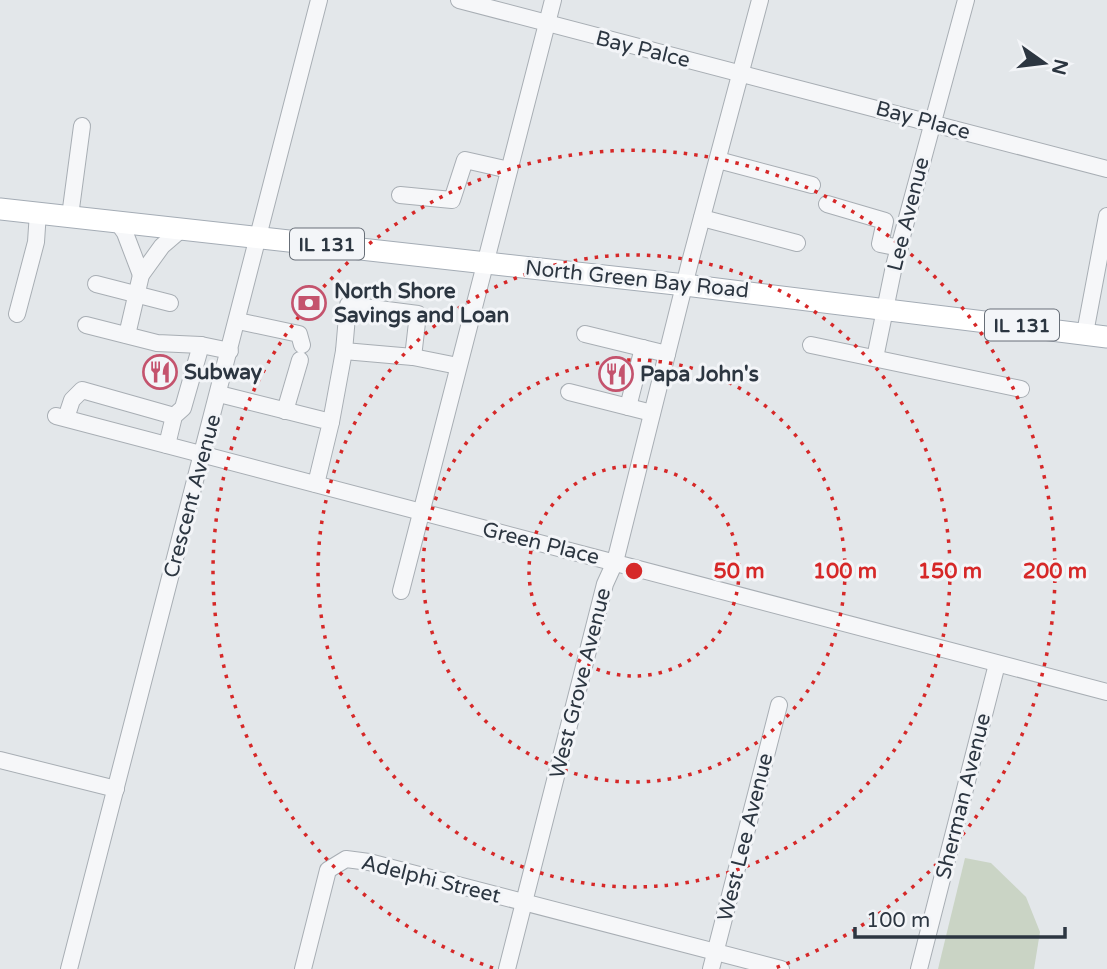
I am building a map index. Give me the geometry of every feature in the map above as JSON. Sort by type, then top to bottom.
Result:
[{"type":"main road","name":"North Green Bay Road","points":[[0,209],[886,308],[1107,337]]},
{"type":"street","name":"Crescent Avenue","points":[[69,969],[319,0]]},
{"type":"street","points":[[459,0],[547,24]]},
{"type":"street","points":[[401,591],[553,0]]},
{"type":"street","name":"West Grove Avenue","points":[[507,969],[605,583],[615,562],[760,0]]},
{"type":"street","name":"Lee Avenue","points":[[875,358],[932,122],[966,0]]},
{"type":"street","name":"Bay Palce","points":[[547,24],[739,73]]},
{"type":"street","name":"Bay Place","points":[[739,73],[1107,169]]},
{"type":"street","points":[[69,216],[82,126]]},
{"type":"street","points":[[400,195],[452,200],[465,160],[509,170]]},
{"type":"street","points":[[718,160],[812,185]]},
{"type":"street","points":[[827,204],[885,221],[880,244],[900,248]]},
{"type":"street","points":[[17,314],[36,242],[37,212]]},
{"type":"street","points":[[1085,333],[1107,216]]},
{"type":"street","points":[[702,218],[797,243]]},
{"type":"street","points":[[116,220],[125,233],[141,275]]},
{"type":"street","points":[[127,335],[141,275],[162,246],[183,228]]},
{"type":"street","points":[[96,284],[170,303]]},
{"type":"street","points":[[316,484],[344,351],[348,305],[418,314],[413,357]]},
{"type":"street","points":[[238,321],[299,334],[301,352],[285,411]]},
{"type":"street","points":[[86,324],[157,343],[201,345],[230,351]]},
{"type":"street","points":[[585,334],[667,354]]},
{"type":"street","points":[[167,445],[174,416],[183,408],[201,345]]},
{"type":"street","points":[[811,345],[1021,389]]},
{"type":"street","points":[[628,407],[643,348]]},
{"type":"street","points":[[344,351],[413,357],[458,366]]},
{"type":"street","name":"Green Place","points":[[174,416],[82,390],[61,417],[1107,692]]},
{"type":"street","points":[[569,392],[652,414]]},
{"type":"street","points":[[219,394],[331,422]]},
{"type":"street","name":"Sherman Avenue","points":[[919,969],[997,664]]},
{"type":"street","name":"West Lee Avenue","points":[[711,969],[779,705]]},
{"type":"street","points":[[0,760],[116,789]]},
{"type":"street","name":"Adelphi Street","points":[[303,969],[328,870],[346,859],[369,862],[781,969]]},
{"type":"green space","points":[[965,858],[991,863],[1026,897],[1040,932],[1034,969],[938,969]]},
{"type":"place","name":"North Shore Savings and Loan","points":[[309,303]]},
{"type":"place","name":"Subway","points":[[160,372]]},
{"type":"place","name":"Papa John's","points":[[616,374]]}]
